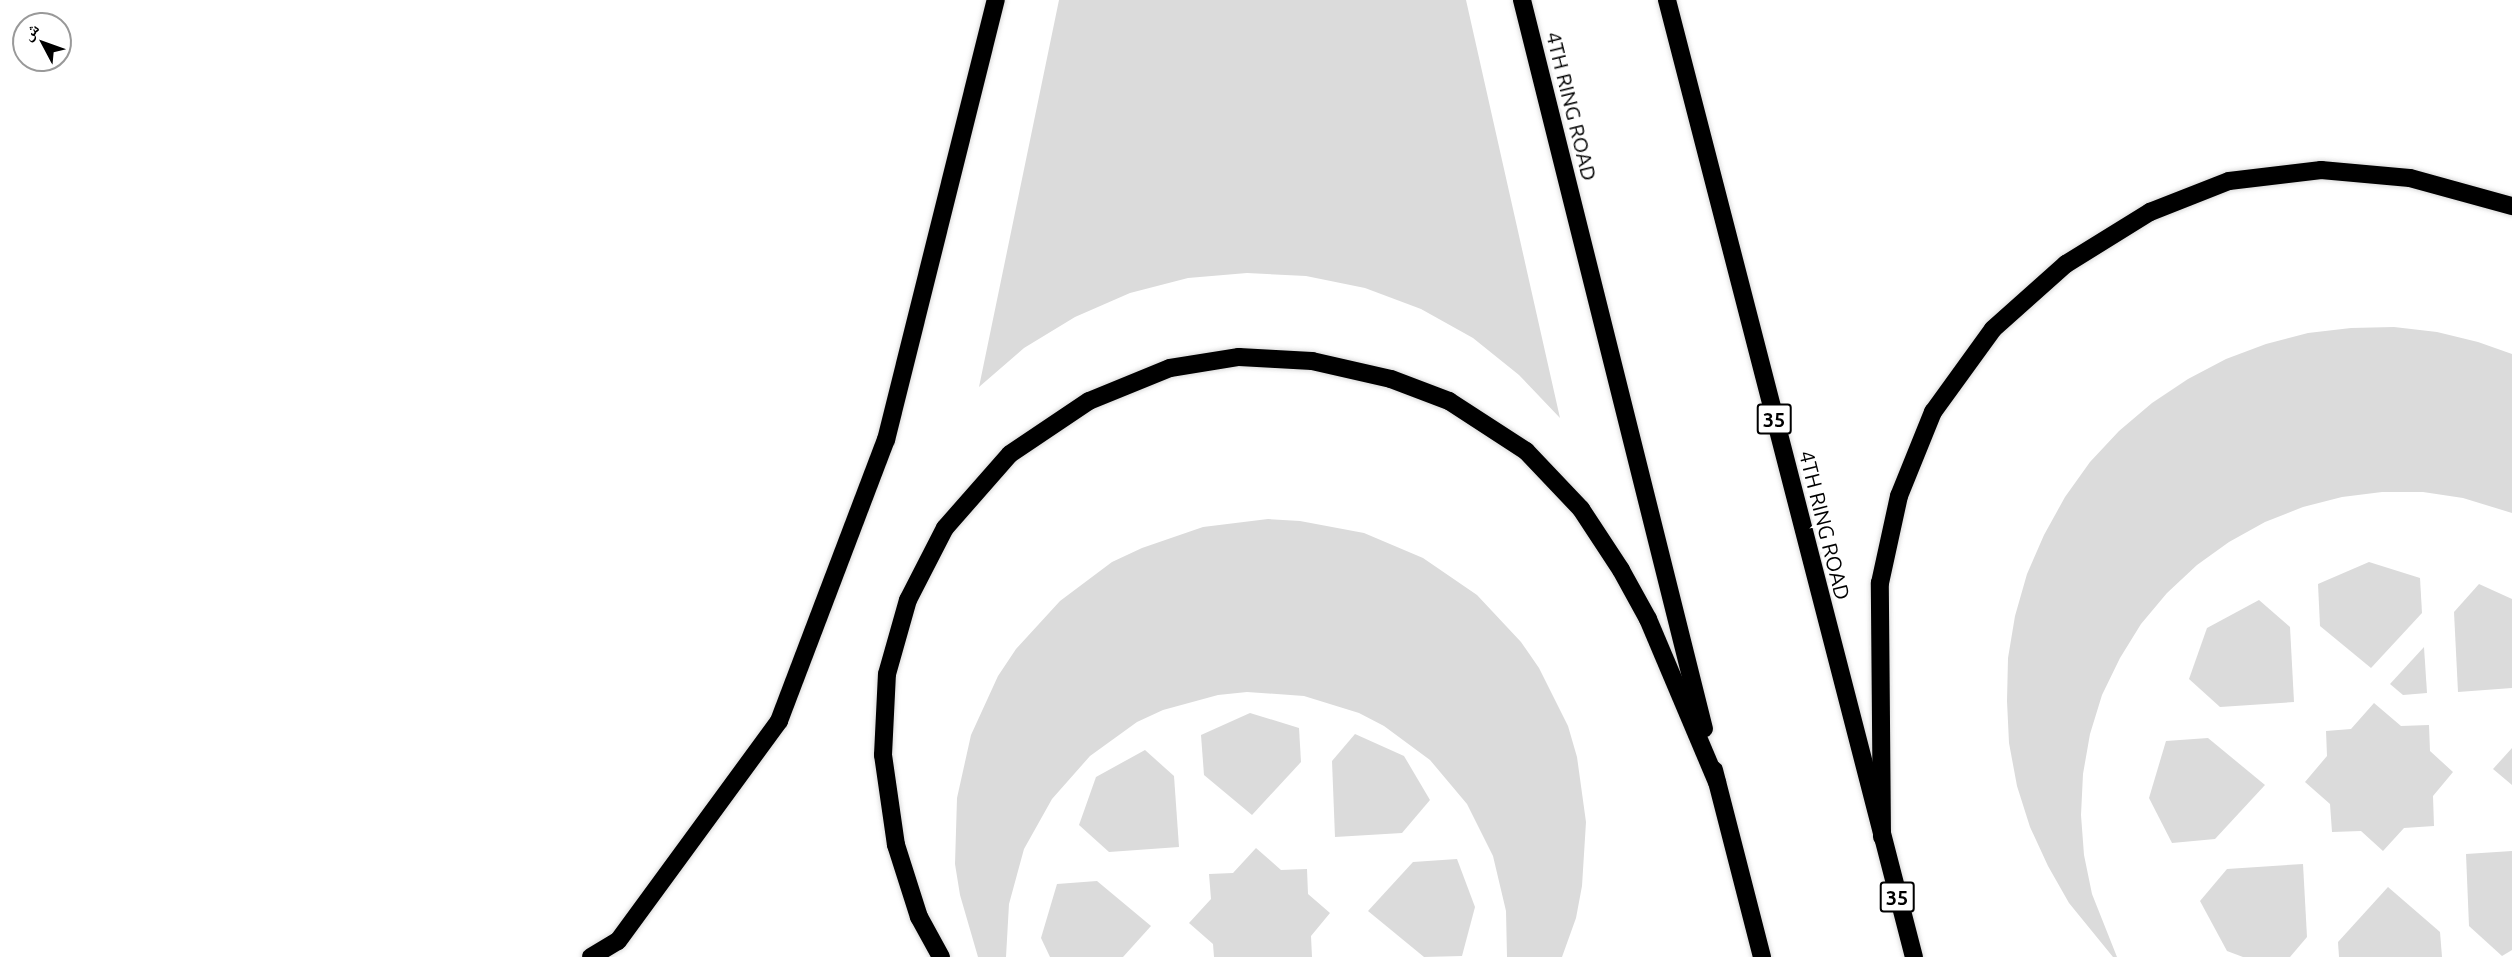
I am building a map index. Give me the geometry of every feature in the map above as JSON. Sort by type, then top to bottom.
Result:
[{"type":"highway","points":[[591,957],[618,941],[779,721],[886,441],[996,0]]},
{"type":"highway","name":"4TH RING ROAD","points":[[1522,0],[1761,957]]},
{"type":"highway","name":"4TH RING ROAD","points":[[1667,0],[1914,957]]},
{"type":"highway","points":[[1882,837],[1880,583],[1899,496],[1933,412],[1993,328],[2066,264],[2150,212],[2229,181],[2321,170],[2410,178],[2512,207]]},
{"type":"highway","points":[[941,957],[919,917],[896,845],[883,755],[887,674],[908,600],[945,528],[1010,454],[1089,401],[1170,368],[1239,357],[1312,361],[1391,379],[1449,401],[1526,451],[1581,509],[1621,570],[1648,619],[1717,782]]},
{"type":"shaded area","points":[[1059,0],[1466,0],[1560,418],[1519,375],[1473,338],[1421,309],[1365,288],[1306,276],[1247,273],[1188,278],[1130,293],[1075,317],[1024,348],[979,387]]},
{"type":"shaded area","points":[[2394,327],[2437,332],[2478,342],[2512,354],[2512,513],[2463,498],[2423,492],[2382,492],[2342,497],[2303,507],[2265,522],[2229,542],[2197,565],[2167,593],[2141,624],[2120,658],[2102,695],[2090,734],[2083,774],[2081,815],[2084,855],[2092,894],[2117,957],[2113,957],[2069,903],[2048,866],[2030,827],[2017,786],[2009,743],[2008,658],[2015,616],[2027,574],[2044,535],[2065,497],[2090,462],[2119,431],[2152,403],[2188,379],[2226,359],[2266,344],[2308,333],[2351,328]]},
{"type":"shaded area","points":[[1268,519],[1300,521],[1364,533],[1423,558],[1477,595],[1521,642],[1539,668],[1568,726],[1577,757],[1586,822],[1582,886],[1576,918],[1562,957],[1507,957],[1506,911],[1493,856],[1467,804],[1430,760],[1384,726],[1359,713],[1304,696],[1247,692],[1218,695],[1163,710],[1137,722],[1090,756],[1052,799],[1024,849],[1009,904],[1006,957],[978,957],[960,895],[955,864],[957,798],[971,735],[998,676],[1016,649],[1060,601],[1112,562],[1142,548],[1203,527]]},
{"type":"shaded area","points":[[2369,562],[2420,578],[2422,613],[2371,668],[2320,626],[2318,584]]},
{"type":"shaded area","points":[[2479,584],[2512,599],[2512,688],[2458,692],[2454,612]]},
{"type":"shaded area","points":[[2259,600],[2290,627],[2294,702],[2220,707],[2189,679],[2207,628]]},
{"type":"shaded area","points":[[2424,647],[2427,693],[2403,695],[2390,684]]},
{"type":"shaded area","points":[[2374,703],[2401,726],[2429,725],[2430,751],[2453,772],[2433,796],[2434,826],[2404,828],[2383,851],[2361,831],[2332,832],[2330,804],[2305,782],[2327,756],[2326,731],[2351,729]]},
{"type":"shaded area","points":[[1250,713],[1299,728],[1301,762],[1252,815],[1204,775],[1201,735]]},
{"type":"shaded area","points":[[1355,734],[1404,756],[1430,800],[1402,833],[1335,837],[1332,761]]},
{"type":"shaded area","points":[[2208,738],[2265,785],[2215,839],[2172,843],[2149,798],[2166,741]]},
{"type":"shaded area","points":[[2512,748],[2512,785],[2493,769]]},
{"type":"shaded area","points":[[1145,750],[1174,776],[1179,847],[1109,852],[1079,825],[1096,777]]},
{"type":"shaded area","points":[[1256,848],[1281,870],[1307,869],[1308,894],[1330,913],[1311,936],[1312,957],[1214,957],[1213,944],[1189,923],[1211,899],[1209,874],[1233,873]]},
{"type":"shaded area","points":[[2512,851],[2512,950],[2502,956],[2469,926],[2466,854]]},
{"type":"shaded area","points":[[1457,859],[1475,907],[1462,956],[1424,957],[1368,911],[1413,862]]},
{"type":"shaded area","points":[[2303,864],[2307,937],[2290,957],[2243,957],[2227,951],[2200,901],[2227,869]]},
{"type":"shaded area","points":[[1097,881],[1151,926],[1123,957],[1050,957],[1041,938],[1057,884]]},
{"type":"shaded area","points":[[2388,887],[2440,932],[2442,957],[2339,957],[2338,942]]}]
